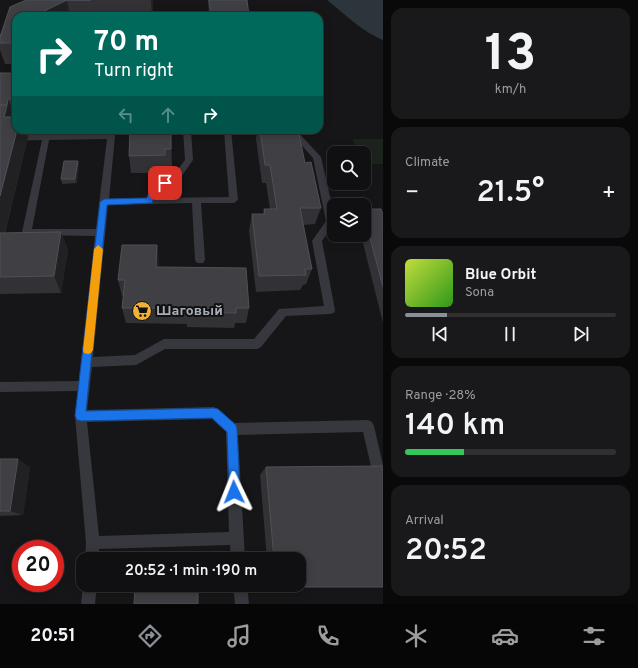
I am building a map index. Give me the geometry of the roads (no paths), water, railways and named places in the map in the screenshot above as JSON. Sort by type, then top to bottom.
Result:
[{"type":"lane","points":[[150,201],[153,191],[178,175],[189,160],[187,134]]},
{"type":"lane","points":[[104,204],[104,202],[234,200],[228,134]]},
{"type":"lane","points":[[86,362],[136,360],[164,344],[257,344],[283,312],[330,310],[316,241],[331,221],[317,158],[296,134]]},
{"type":"lane","points":[[0,138],[111,136],[81,416],[93,543],[92,552]]},
{"type":"lane","points":[[46,137],[27,232],[100,233]]},
{"type":"lane","points":[[196,200],[200,260]]},
{"type":"lane","points":[[0,388],[84,386]]},
{"type":"lane","points":[[81,416],[214,413],[232,429],[368,426],[383,492]]},
{"type":"lane","points":[[232,429],[237,552]]},
{"type":"lane","points":[[93,543],[236,538]]},
{"type":"lane","points":[[88,604],[89,592]]},
{"type":"lane","points":[[241,592],[242,604]]},
{"type":"place","name":"Шаговый","points":[[142,311]]}]
